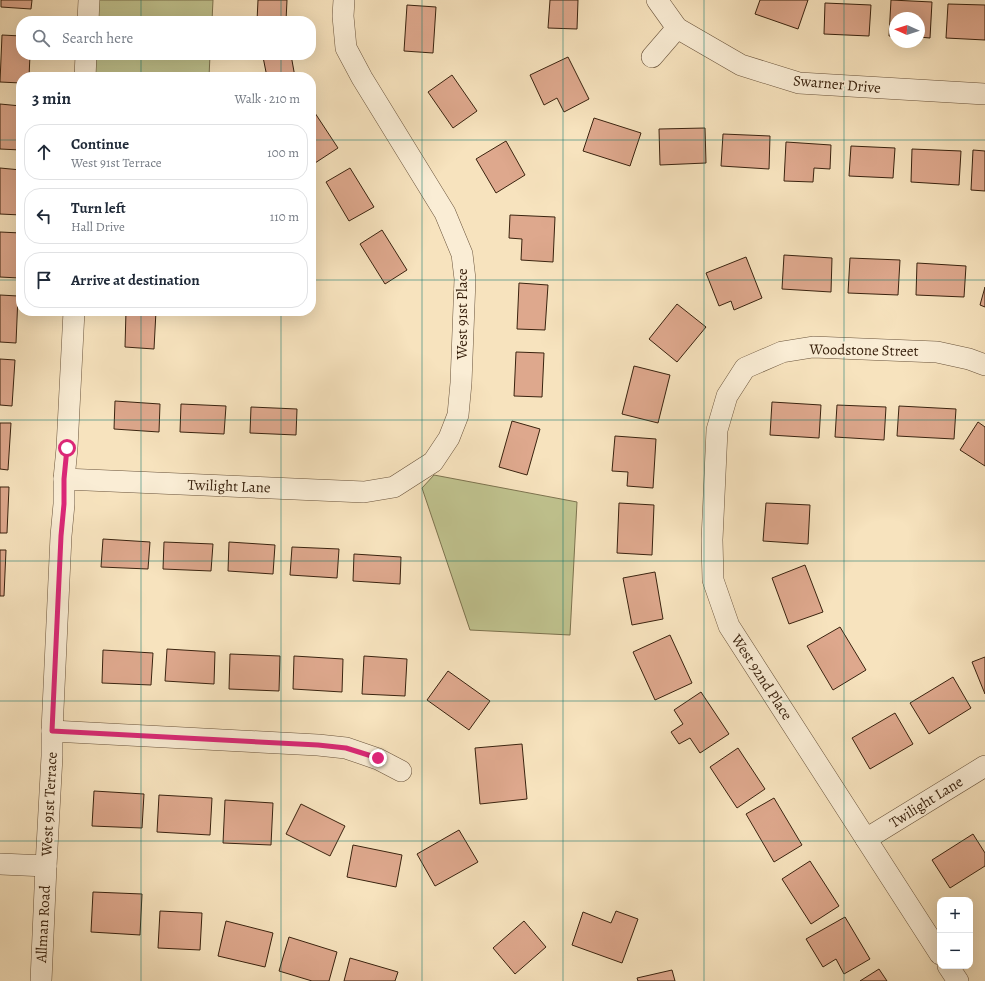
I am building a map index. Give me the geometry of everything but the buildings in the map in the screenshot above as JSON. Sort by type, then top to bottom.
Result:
[{"type":"street","points":[[88,0],[88,16]]},
{"type":"street","name":"West 91st Place","points":[[344,0],[343,16],[346,48],[362,78],[445,213],[462,254],[465,279],[461,383],[458,415],[449,438],[432,462],[394,486]]},
{"type":"street","name":"Swarner Drive","points":[[657,0],[677,28],[741,65],[799,83],[985,94]]},
{"type":"street","points":[[652,57],[677,28]]},
{"type":"street","points":[[85,72],[86,60]]},
{"type":"street","name":"West 91st Terrace","points":[[46,866],[61,536],[74,316]]},
{"type":"street","name":"Woodstone Street","points":[[745,368],[782,352],[813,348],[937,352],[969,359],[985,365]]},
{"type":"street","name":"West 92nd Place","points":[[745,368],[727,396],[717,430],[712,540],[713,580],[729,626],[937,949]]},
{"type":"street","name":"Twilight Lane","points":[[64,479],[364,492],[394,486]]},
{"type":"street","points":[[52,731],[318,745],[346,748],[378,758],[401,771]]},
{"type":"street","name":"Twilight Lane","points":[[866,839],[985,766]]},
{"type":"street","points":[[0,864],[46,866]]},
{"type":"street","name":"Allman Road","points":[[41,981],[46,866]]},
{"type":"street","points":[[950,969],[958,981]]},
{"type":"green space","points":[[99,0],[213,0],[212,16],[98,16]]},
{"type":"green space","points":[[96,60],[210,60],[209,72],[95,72]]},
{"type":"green space","points":[[434,475],[577,502],[570,635],[470,630],[422,488]]},
{"type":"route","points":[[67,448],[64,479],[52,731],[318,745],[346,748],[378,758]]}]
